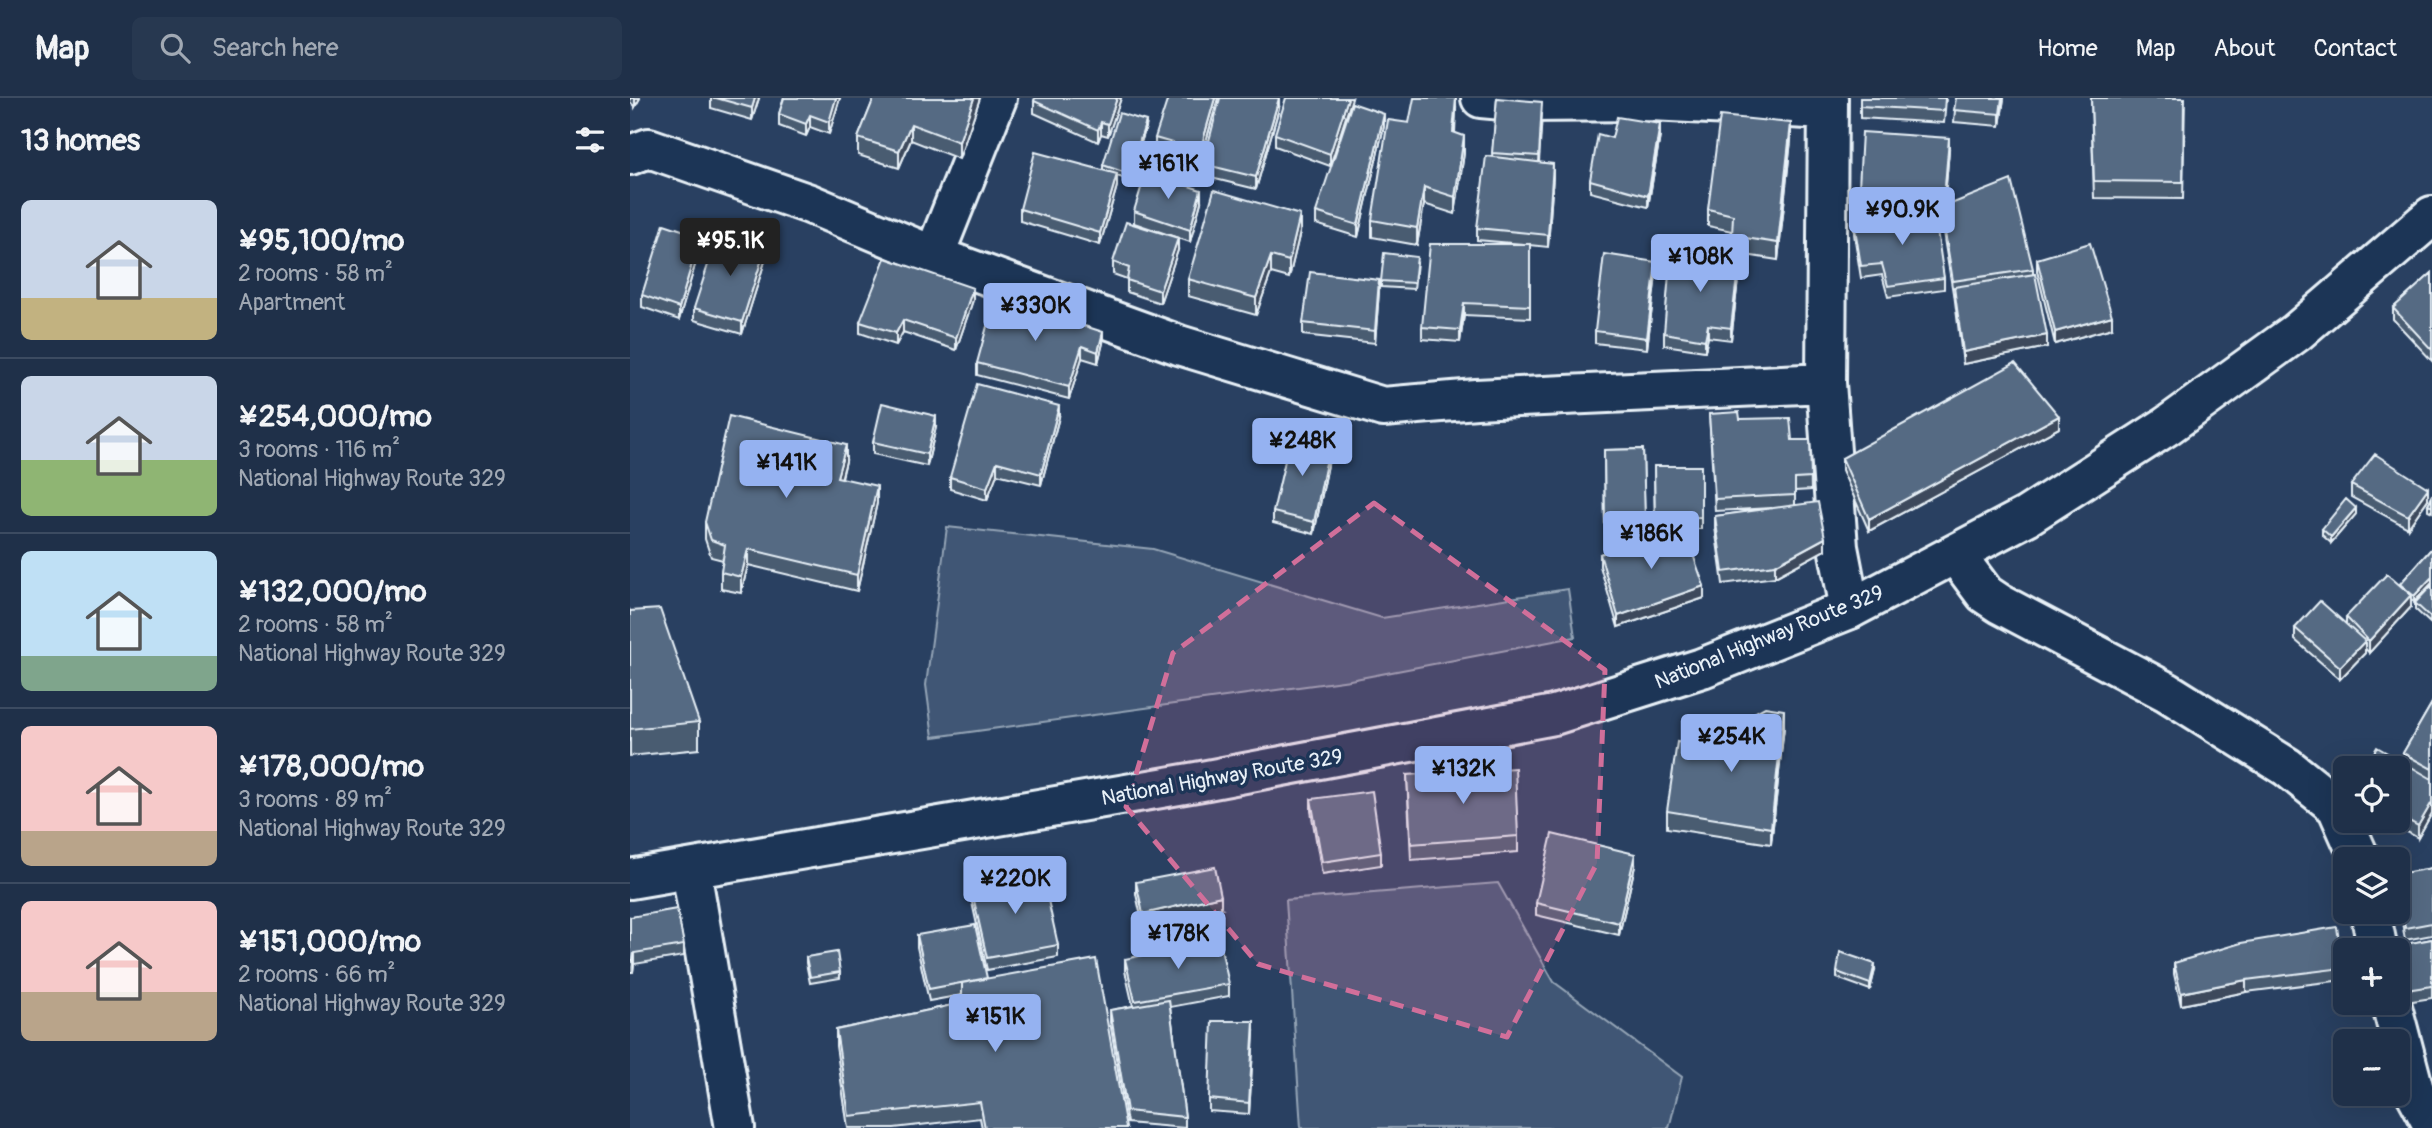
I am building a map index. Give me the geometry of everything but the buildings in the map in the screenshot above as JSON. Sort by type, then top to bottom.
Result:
[{"type":"main road","points":[[934,256],[997,98]]},
{"type":"main road","points":[[1481,98],[1525,102],[1828,104],[1826,383],[1839,547],[1850,609]]},
{"type":"main road","points":[[630,155],[649,148],[810,204],[934,256],[1179,345],[1383,407],[1476,399],[1826,383]]},
{"type":"main road","name":"National Highway Route 329","points":[[630,879],[1202,781],[1554,715],[1702,668],[1850,609],[2027,516],[2166,426],[2297,332],[2429,223]]},
{"type":"main road","points":[[1956,555],[1984,594],[2166,692],[2287,766],[2337,807],[2355,847]]},
{"type":"main road","points":[[691,870],[735,1128]]},
{"type":"main road","points":[[2394,1015],[2414,1090],[2432,1123]]},
{"type":"highlighted area","points":[[1374,503],[1605,670],[1597,863],[1507,1037],[1258,964],[1126,807],[1173,653]]},
{"type":"shaded area","points":[[947,527],[1153,549],[1382,618],[1568,589],[1575,637],[1350,680],[933,737],[926,685]]},
{"type":"shaded area","points":[[1498,883],[1554,982],[1682,1077],[1669,1128],[1301,1128],[1286,900]]}]
